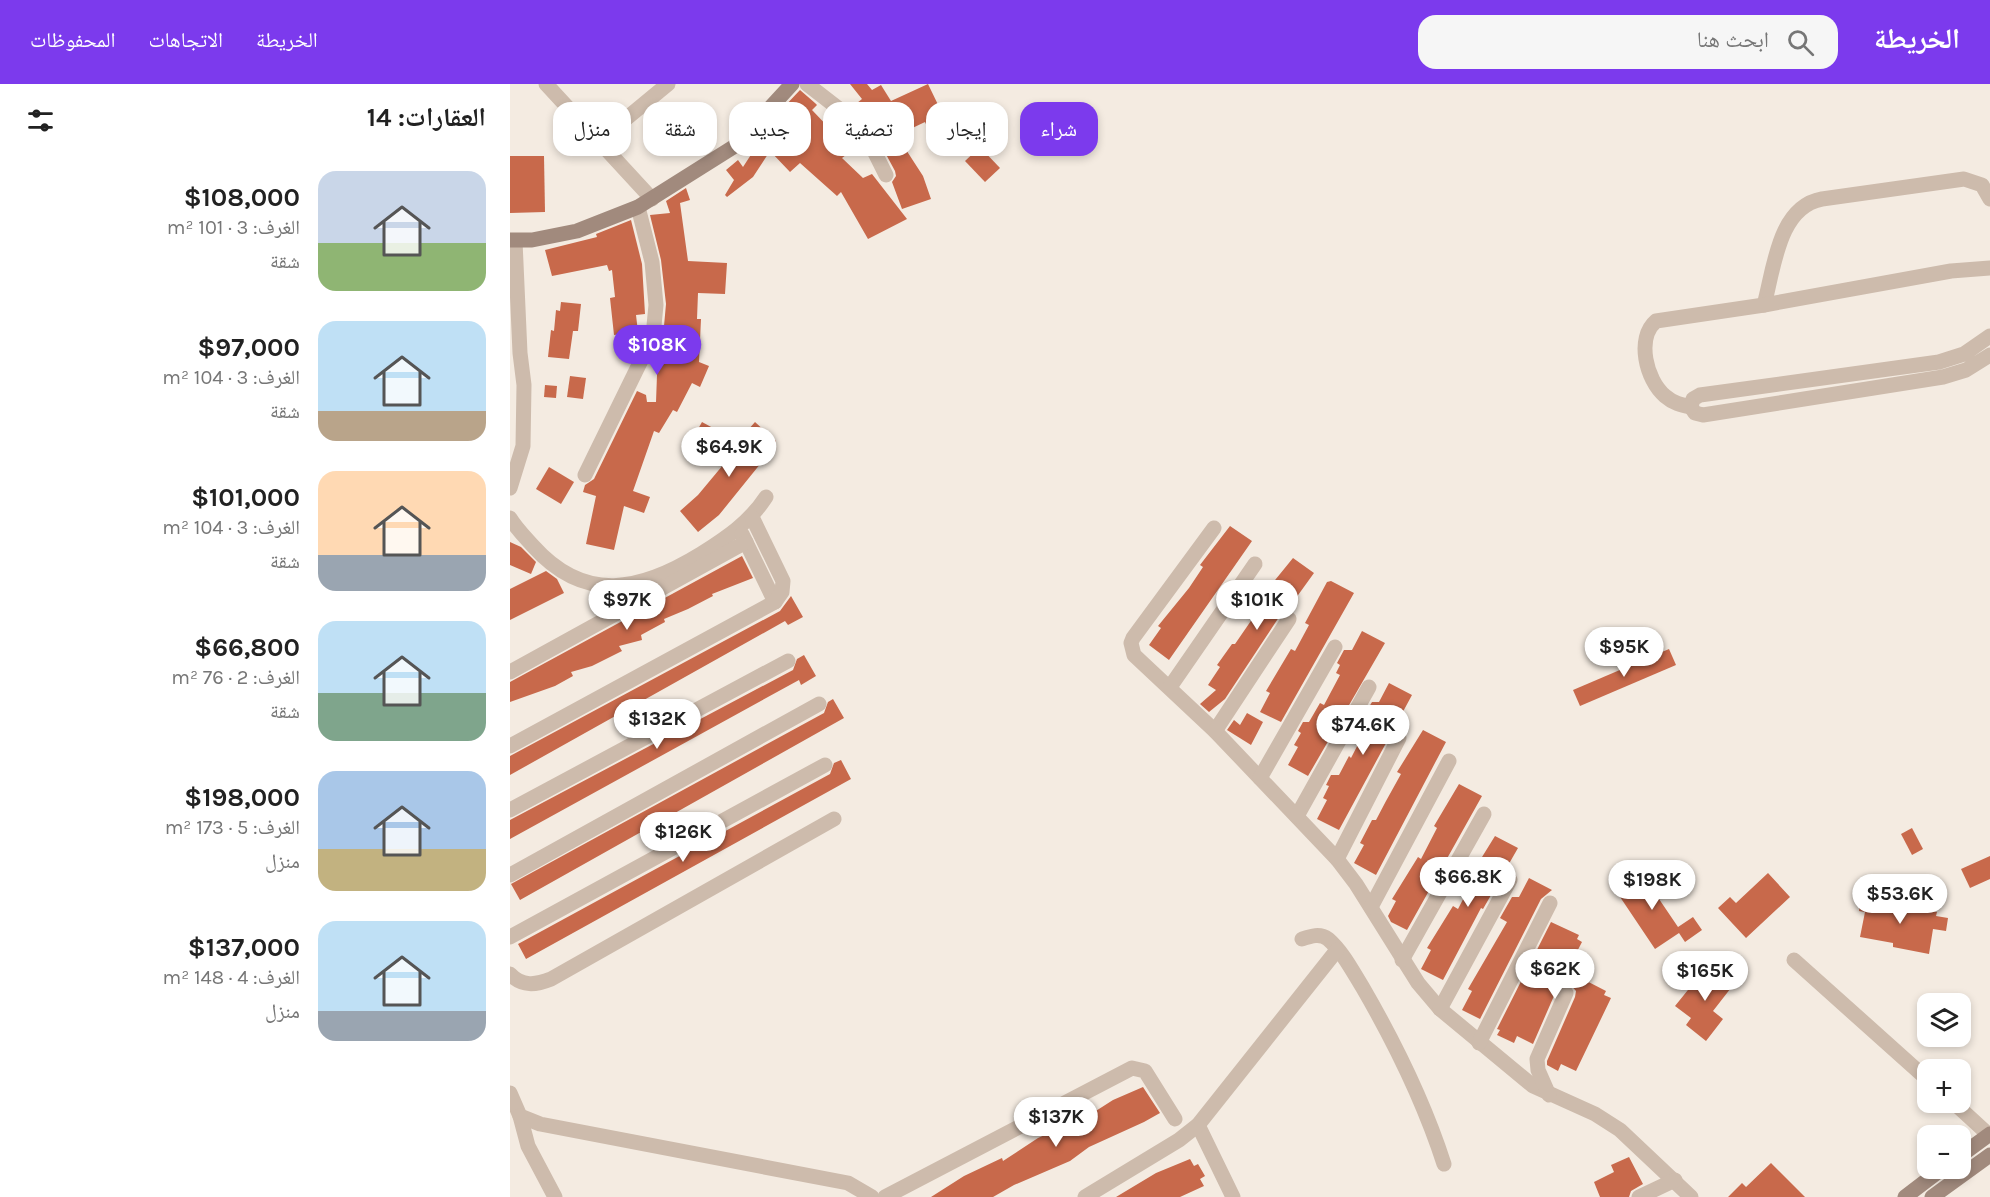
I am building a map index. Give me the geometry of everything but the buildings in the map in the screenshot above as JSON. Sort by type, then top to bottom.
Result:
[{"type":"street","points":[[546,84],[563,102]]},
{"type":"street","points":[[631,115],[668,84]]},
{"type":"street","points":[[510,488],[523,446],[524,386],[515,355],[513,241],[532,240],[577,231],[638,207],[735,146],[792,84]]},
{"type":"street","points":[[807,84],[852,119],[872,147],[886,175]]},
{"type":"street","points":[[613,156],[652,199]]},
{"type":"street","points":[[1764,305],[1788,222],[1806,204],[1964,179],[1982,185],[1990,199]]},
{"type":"street","points":[[585,475],[653,336],[656,305],[652,262],[638,207]]},
{"type":"street","points":[[1990,268],[1952,271],[1764,305],[1664,318],[1649,327],[1644,343],[1657,386],[1671,400],[1691,407],[1695,413],[1702,415],[1932,379],[1966,370],[1990,355]]},
{"type":"street","points":[[1691,407],[1693,399],[1700,395],[1928,363],[1964,354],[1990,336]]},
{"type":"street","points":[[1928,363],[1932,379]]},
{"type":"street","points":[[510,672],[742,535],[766,497]]},
{"type":"street","points":[[510,746],[775,602],[782,592],[783,581],[752,517]]},
{"type":"street","points":[[510,518],[550,566],[573,578],[606,586],[648,582],[742,535]]},
{"type":"street","points":[[1214,528],[1131,643],[1134,656],[1215,731],[1337,859],[1371,907],[1402,960],[1440,1009],[1518,1076],[1549,1095],[1609,1122],[1691,1197]]},
{"type":"street","points":[[742,535],[775,602]]},
{"type":"street","points":[[1170,687],[1255,564]]},
{"type":"street","points":[[1215,731],[1289,619]]},
{"type":"street","points":[[1260,778],[1335,647]]},
{"type":"street","points":[[510,810],[788,661]]},
{"type":"street","points":[[1297,816],[1369,687]]},
{"type":"street","points":[[510,875],[819,704]]},
{"type":"street","points":[[1337,859],[1399,738]]},
{"type":"street","points":[[1371,907],[1449,761]]},
{"type":"street","points":[[510,937],[825,765]]},
{"type":"street","points":[[1402,960],[1484,814]]},
{"type":"street","points":[[510,974],[526,984],[539,984],[551,979],[834,819]]},
{"type":"street","points":[[1440,1009],[1510,880]]},
{"type":"street","points":[[1479,1043],[1550,903]]},
{"type":"street","points":[[1302,939],[1315,935],[1327,938],[1349,966],[1399,1052],[1444,1164]]},
{"type":"street","points":[[1084,1197],[1179,1140],[1198,1125],[1336,950]]},
{"type":"street","points":[[1794,960],[1917,1070]]},
{"type":"street","points":[[1549,1095],[1538,1070],[1536,1059],[1566,993]]},
{"type":"street","points":[[885,1197],[1132,1068],[1146,1071],[1174,1119]]},
{"type":"street","points":[[510,1093],[520,1116],[528,1146],[555,1197]]},
{"type":"street","points":[[1965,1113],[1989,1135],[1971,1148]]},
{"type":"street","points":[[520,1116],[540,1124],[848,1184],[872,1197]]},
{"type":"street","points":[[1198,1125],[1233,1197]]},
{"type":"street","points":[[1932,1197],[1990,1155]]},
{"type":"street","points":[[1905,1197],[1929,1179]]},
{"type":"street","points":[[1639,1197],[1675,1180]]}]
